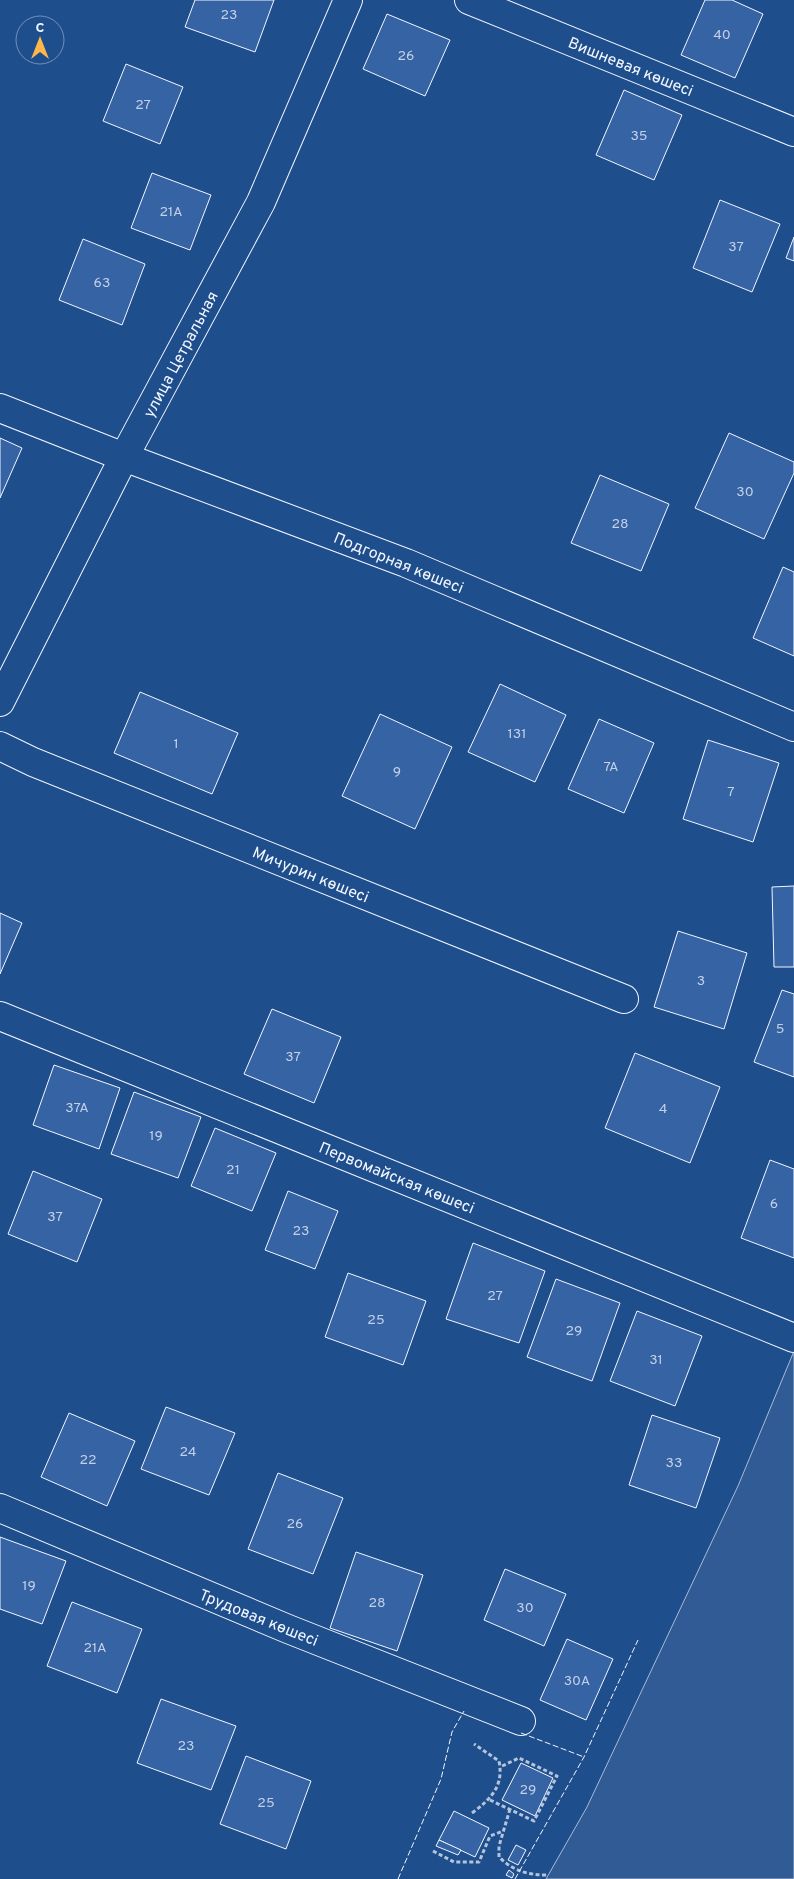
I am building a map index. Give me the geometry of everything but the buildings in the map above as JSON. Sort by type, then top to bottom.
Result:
[{"type":"street","name":"улица Цетральная","points":[[0,702],[124,458],[261,202],[348,0]]},
{"type":"street","name":"Вишневая көшесі","points":[[469,0],[794,132]]},
{"type":"street","name":"Подгорная көшесі","points":[[0,408],[124,458],[406,563],[794,727]]},
{"type":"street","name":"Мичурин көшесі","points":[[0,746],[43,766],[624,1000]]},
{"type":"street","name":"Первомайская көшесі","points":[[0,1016],[794,1338]]},
{"type":"street","name":"Трудовая көшесі","points":[[0,1508],[288,1629],[521,1720]]},
{"type":"path","points":[[472,1813],[490,1800],[502,1773],[499,1761],[474,1744]]},
{"type":"path","points":[[490,1800],[534,1821],[557,1776],[519,1758],[500,1767]]},
{"type":"path","points":[[510,1810],[499,1846],[499,1857],[519,1871],[534,1875],[547,1875]]},
{"type":"path","points":[[432,1851],[454,1862],[479,1862],[490,1836],[504,1831]]},
{"type":"shaded area","points":[[794,1351],[794,1879],[546,1879],[587,1807],[738,1486]]},
{"type":"fence","points":[[515,1879],[584,1757],[638,1640]]},
{"type":"fence","points":[[398,1879],[441,1779],[452,1732],[464,1711]]},
{"type":"fence","points":[[521,1733],[584,1757]]}]
